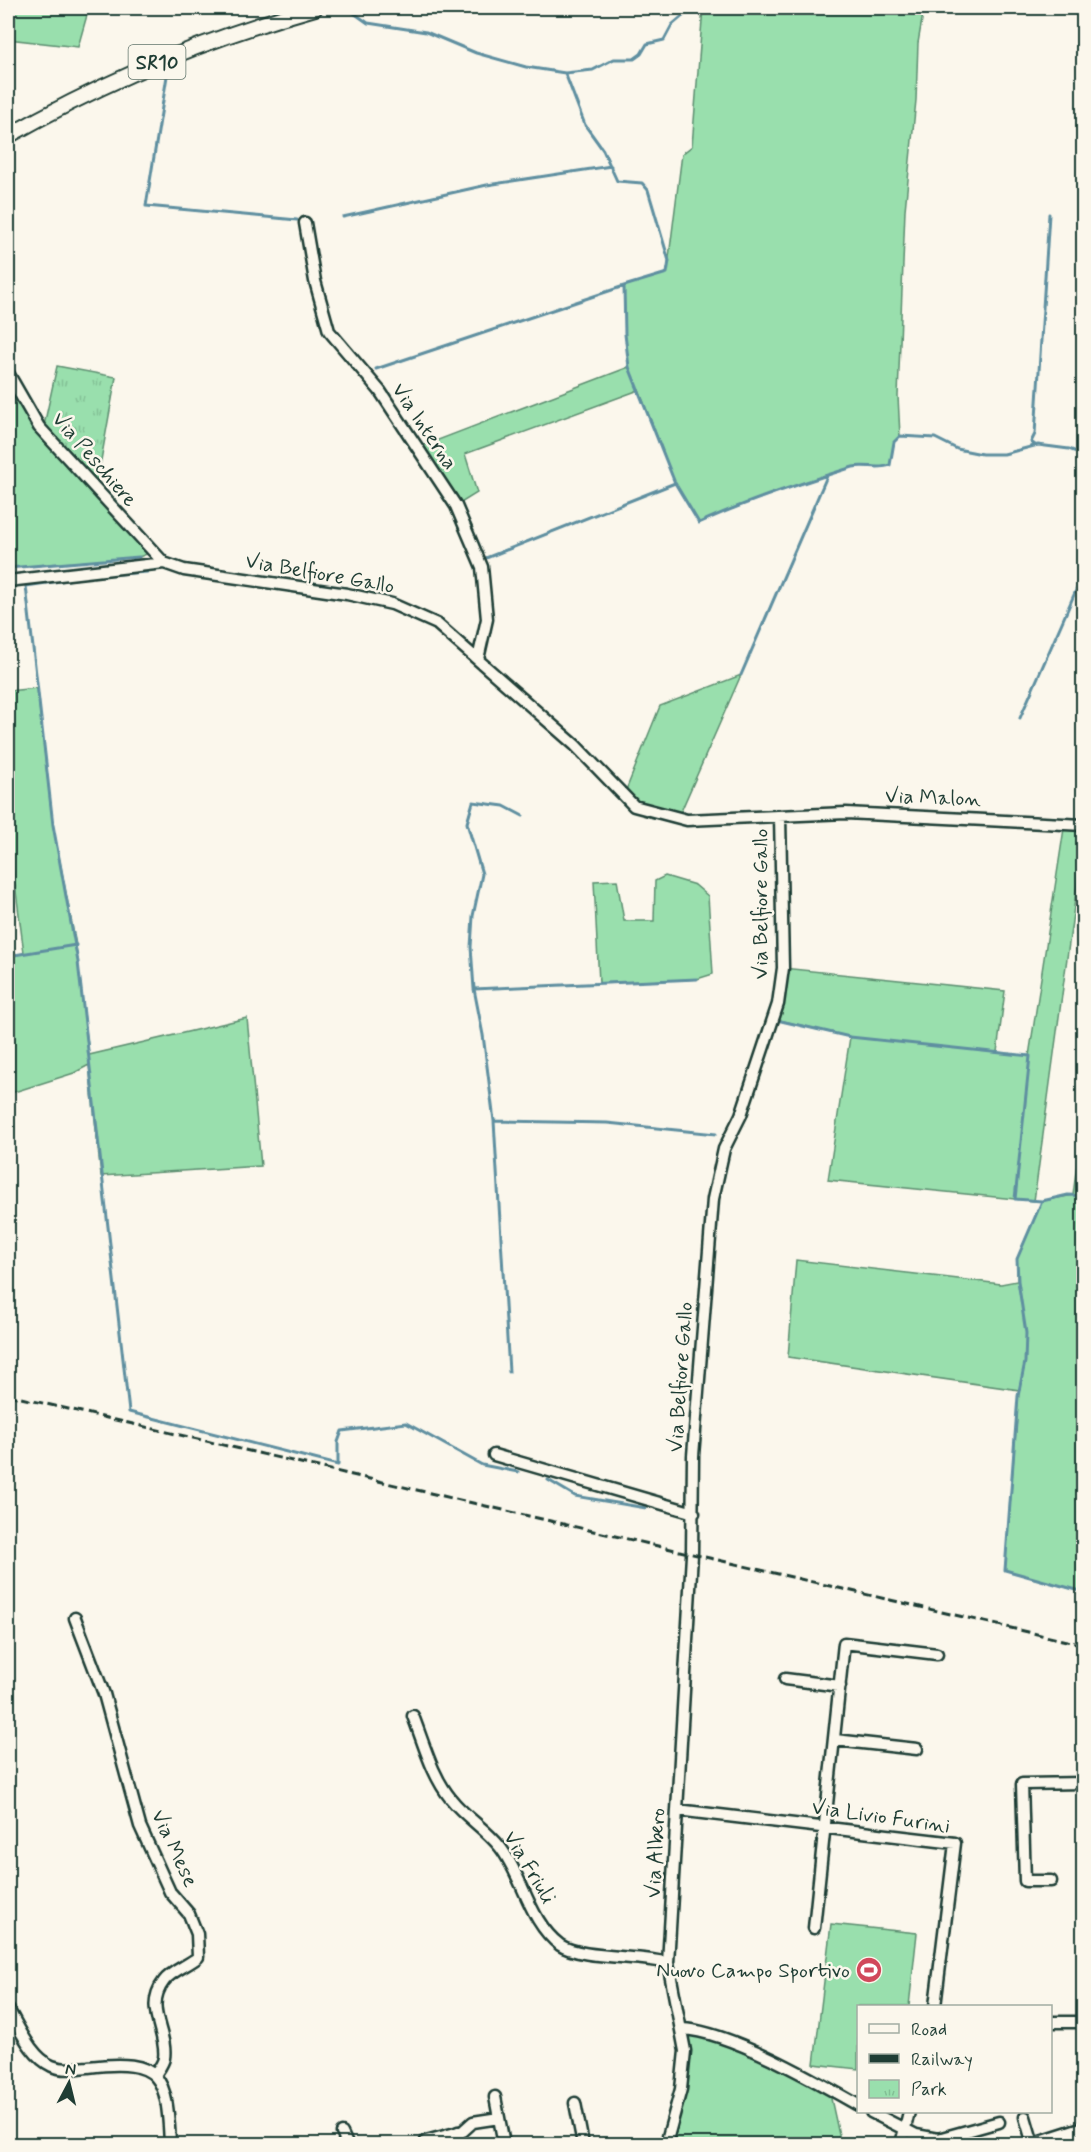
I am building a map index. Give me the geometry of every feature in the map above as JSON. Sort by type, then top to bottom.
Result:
[{"type":"main road","name":"SR10","points":[[8,136],[95,89],[176,54],[315,8]]},
{"type":"street","name":"Via Interna","points":[[304,223],[315,281],[329,331],[380,392],[456,506],[482,567],[487,619],[478,659]]},
{"type":"street","name":"Via Peschiere","points":[[8,373],[39,427],[164,563]]},
{"type":"street","name":"Via Peschiere","points":[[8,581],[164,563],[184,570]]},
{"type":"street","name":"Via Belfiore Gallo","points":[[184,570],[347,594],[392,604],[436,624],[478,659],[574,745],[634,806],[687,820],[780,816],[783,969],[774,1019],[741,1115],[724,1149],[713,1199],[693,1456],[692,1561]]},
{"type":"street","name":"Via Malon","points":[[780,816],[850,813],[1083,825]]},
{"type":"street","points":[[494,1455],[694,1513]]},
{"type":"street","name":"Via Albero","points":[[666,2145],[682,2080],[685,2051],[668,1964],[692,1561]]},
{"type":"street","name":"Via Mese","points":[[75,1618],[104,1694],[140,1826],[170,1892],[189,1914],[197,1934],[198,1957],[188,1966],[165,1979],[157,1994],[156,2018],[164,2057],[155,2075]]},
{"type":"street","points":[[814,1928],[844,1643],[937,1654]]},
{"type":"street","points":[[785,1679],[840,1686]]},
{"type":"street","name":"Via Friuli","points":[[413,1716],[437,1779],[452,1801],[501,1848],[534,1911],[561,1946],[582,1952],[655,1959],[668,1964]]},
{"type":"street","points":[[835,1740],[917,1749]]},
{"type":"street","points":[[1051,1881],[1025,1881],[1022,1784],[1083,1783]]},
{"type":"street","name":"Via Livio Furini","points":[[677,1809],[956,1843],[935,2005]]},
{"type":"street","points":[[8,2009],[34,2050],[50,2065],[63,2069],[129,2063],[144,2067],[155,2075],[167,2100],[170,2145]]},
{"type":"street","points":[[1052,2022],[1083,2022]]},
{"type":"street","points":[[682,2029],[702,2030],[720,2037],[812,2078],[857,2103]]},
{"type":"street","points":[[495,2097],[504,2145]]},
{"type":"street","points":[[575,2103],[583,2145]]},
{"type":"street","points":[[873,2113],[904,2130],[938,2139],[999,2122]]},
{"type":"street","points":[[901,2145],[909,2113]]},
{"type":"street","points":[[1025,2117],[1032,2144],[1083,2127]]},
{"type":"street","points":[[426,2141],[458,2132],[473,2122],[499,2118]]},
{"type":"street","points":[[458,2132],[460,2145]]},
{"type":"street","points":[[342,2133],[347,2145]]},
{"type":"green space","points":[[8,8],[89,8],[78,47],[8,39]]},
{"type":"green space","points":[[703,8],[924,8],[918,43],[916,100],[905,210],[898,396],[900,436],[894,442],[890,465],[853,467],[775,492],[699,523],[675,483],[639,390],[465,454],[477,493],[456,506],[417,448],[629,367],[625,334],[624,286],[667,273],[682,154],[692,146]]},
{"type":"green space","points":[[57,366],[116,377],[96,488],[43,430]]},
{"type":"green space","points":[[8,373],[39,427],[152,552],[139,557],[8,568]]},
{"type":"green space","points":[[741,675],[678,818],[634,806],[624,795],[660,706]]},
{"type":"green space","points":[[37,688],[53,825],[76,945],[89,1055],[247,1018],[261,1166],[101,1176],[89,1065],[74,1073],[8,1094],[8,956],[24,953],[8,830],[8,691]]},
{"type":"green space","points":[[1065,822],[1083,825],[1083,840],[1034,1201],[828,1180],[850,1037],[775,1019],[783,968],[1005,991],[997,1052],[1029,1056]]},
{"type":"green space","points":[[665,876],[695,885],[708,896],[713,974],[697,979],[599,983],[594,881],[617,880],[624,921],[654,921],[655,881]]},
{"type":"green space","points":[[1083,1117],[1083,1592],[1005,1570],[1019,1390],[788,1357],[796,1260],[1001,1284],[1017,1281],[1017,1259],[1042,1201],[1073,1195]]},
{"type":"green space","name":"Nuovo Campo Sportivo","points":[[831,1924],[917,1933],[909,2005],[857,2005],[857,2069],[814,2064]]},
{"type":"green space","points":[[689,2033],[703,2034],[778,2065],[830,2094],[841,2144],[672,2143],[689,2059]]},
{"type":"waterway","points":[[565,73],[593,70],[614,59],[634,59],[641,54],[647,44],[664,40],[672,25],[692,8]]},
{"type":"waterway","points":[[351,11],[368,23],[426,32],[476,53],[526,67],[565,73],[585,125],[603,150],[617,181],[642,183],[648,190],[669,261],[667,273],[624,286],[625,334],[629,367],[675,483],[699,523],[775,492],[853,467],[890,465],[894,442],[900,436],[935,438],[957,449],[982,454],[1004,454],[1038,445],[1069,449],[1084,455]]},
{"type":"waterway","points":[[167,76],[146,206],[297,220]]},
{"type":"waterway","points":[[343,217],[487,185],[611,166]]},
{"type":"waterway","points":[[1035,445],[1031,442],[1035,434],[1049,214]]},
{"type":"waterway","points":[[376,369],[624,286]]},
{"type":"waterway","points":[[741,675],[827,476]]},
{"type":"waterway","points":[[486,558],[675,483]]},
{"type":"waterway","points":[[8,568],[139,557]]},
{"type":"waterway","points":[[107,575],[147,572]]},
{"type":"waterway","points":[[1020,718],[1084,572]]},
{"type":"waterway","points":[[88,577],[26,586],[53,825],[78,962],[129,1412],[338,1465],[338,1442],[342,1431],[406,1423],[482,1465],[518,1472]]},
{"type":"waterway","points":[[509,1372],[494,1121],[483,1035],[474,989],[471,947],[473,916],[482,874],[467,823],[473,802],[504,806],[523,816]]},
{"type":"waterway","points":[[8,956],[76,945]]},
{"type":"waterway","points":[[474,989],[697,979]]},
{"type":"waterway","points":[[781,1021],[850,1037],[1030,1056],[1015,1199],[1042,1201]]},
{"type":"waterway","points":[[494,1121],[607,1123],[716,1134]]},
{"type":"waterway","points":[[1084,1196],[1068,1195],[1042,1201],[1017,1259],[1026,1333],[1025,1362],[1018,1396],[1005,1570],[1084,1592]]},
{"type":"waterway","points":[[548,1480],[575,1496],[646,1508]]},
{"type":"railway","points":[[8,1395],[1084,1645]]},
{"type":"place","name":"Nuovo Campo Sportivo","points":[[869,1970]]}]
